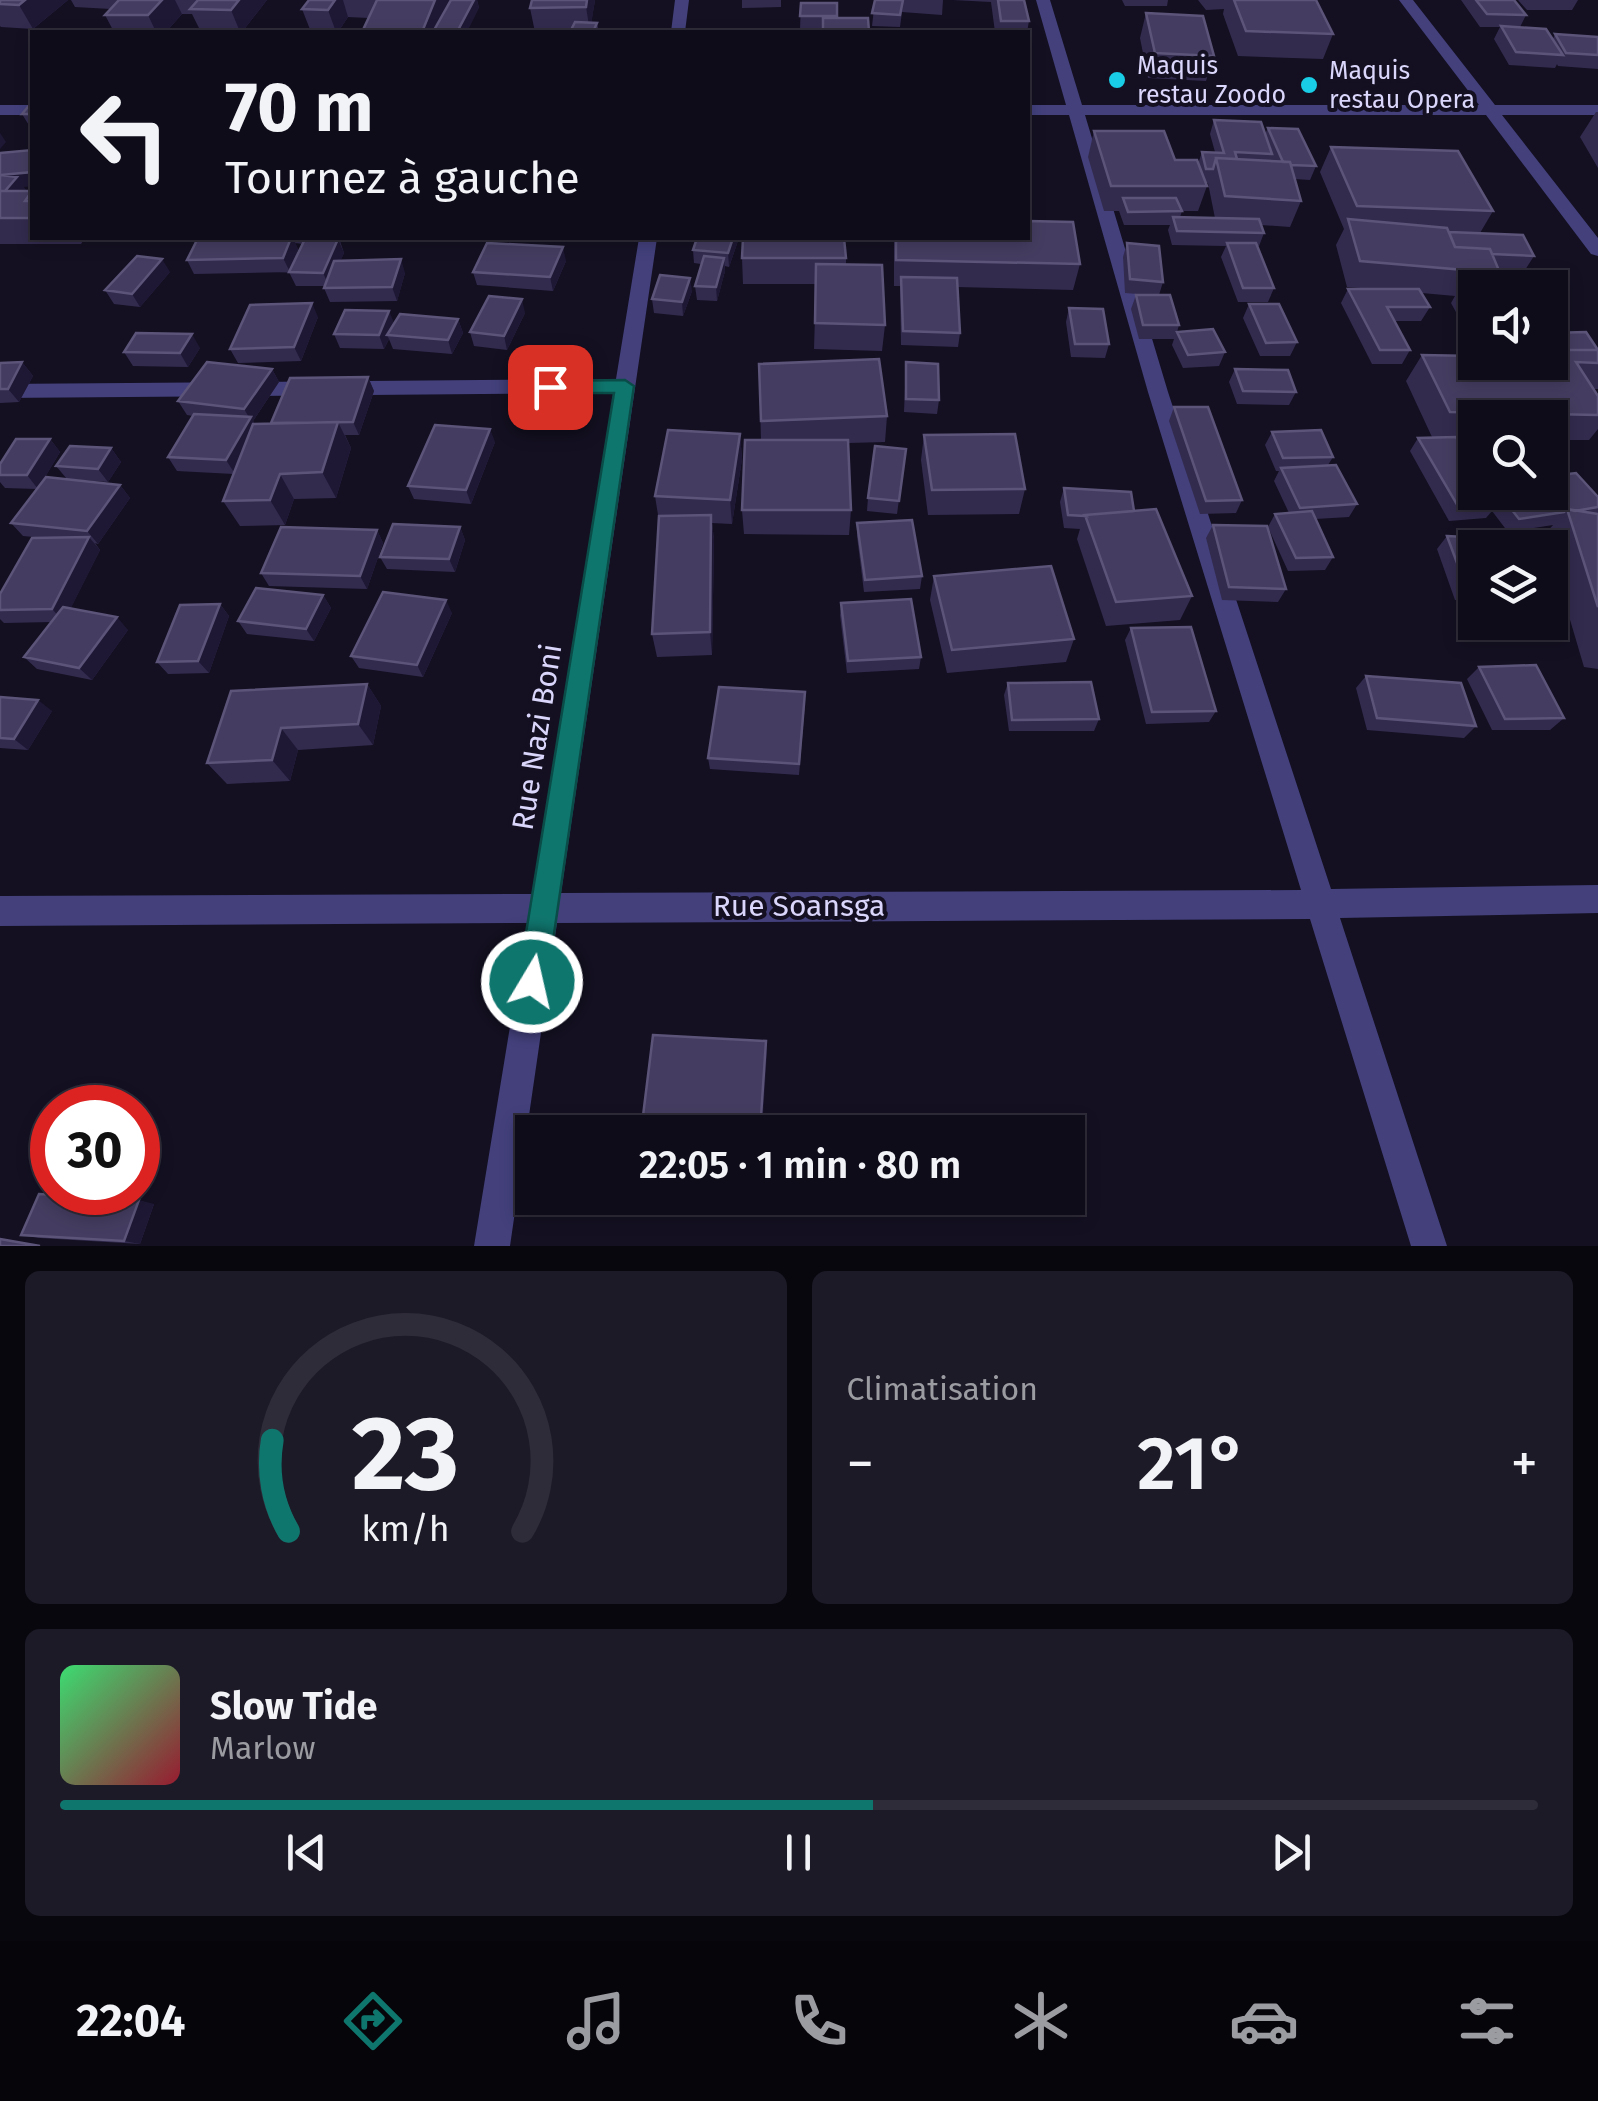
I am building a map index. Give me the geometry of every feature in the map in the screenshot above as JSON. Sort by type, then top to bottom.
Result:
[{"type":"street","points":[[678,30],[682,0]]},
{"type":"street","points":[[1043,0],[1158,392],[1429,1246]]},
{"type":"street","points":[[1406,0],[1598,250]]},
{"type":"street","points":[[0,110],[30,110]]},
{"type":"street","points":[[1030,110],[1598,110]]},
{"type":"street","name":"Rue Nazi Boni","points":[[492,1246],[648,240]]},
{"type":"street","points":[[0,392],[625,386]]},
{"type":"street","name":"Rue Soansga","points":[[0,911],[1598,899]]},
{"type":"building","points":[[0,0],[25,0],[19,5],[0,4]]},
{"type":"building","points":[[119,0],[162,0],[148,15],[105,15]]},
{"type":"building","points":[[198,0],[239,0],[231,10],[190,9]]},
{"type":"building","points":[[309,0],[335,0],[328,10],[302,9]]},
{"type":"building","points":[[377,0],[435,0],[423,30],[363,30]]},
{"type":"building","points":[[451,0],[474,0],[458,30],[434,30]]},
{"type":"building","points":[[532,0],[587,0],[586,7],[530,8]]},
{"type":"building","points":[[875,0],[903,0],[900,15],[872,13]]},
{"type":"building","points":[[998,0],[1024,0],[1029,21],[1001,21]]},
{"type":"building","points":[[1234,0],[1316,0],[1333,34],[1246,31]]},
{"type":"building","points":[[1476,0],[1514,0],[1526,15],[1487,14]]},
{"type":"building","points":[[801,3],[837,3],[837,16],[800,16]]},
{"type":"building","points":[[1146,13],[1203,16],[1214,56],[1155,53]]},
{"type":"building","points":[[823,18],[868,18],[869,30],[823,30]]},
{"type":"building","points":[[575,22],[597,23],[594,30],[571,30]]},
{"type":"building","points":[[1501,26],[1546,29],[1563,55],[1516,52]]},
{"type":"building","points":[[1555,34],[1598,37],[1598,55],[1566,53]]},
{"type":"building","points":[[1214,120],[1261,122],[1272,154],[1235,152],[1237,159],[1216,158],[1213,169],[1206,169],[1202,152],[1224,153]]},
{"type":"building","points":[[1268,128],[1298,129],[1316,166],[1283,162]]},
{"type":"building","points":[[1094,131],[1164,131],[1175,160],[1197,160],[1207,186],[1111,186]]},
{"type":"building","points":[[1331,147],[1458,151],[1493,211],[1357,206]]},
{"type":"building","points":[[30,150],[30,172],[1,175],[17,177],[5,191],[0,191],[0,153]]},
{"type":"building","points":[[1216,158],[1290,162],[1301,201],[1225,196]]},
{"type":"building","points":[[0,191],[30,191],[25,201],[30,201],[30,218],[0,218]]},
{"type":"building","points":[[1123,198],[1176,198],[1182,211],[1128,212]]},
{"type":"building","points":[[1173,217],[1259,219],[1264,233],[1177,231]]},
{"type":"building","points":[[1348,219],[1447,228],[1455,247],[1490,249],[1499,270],[1465,270],[1360,261]]},
{"type":"building","points":[[1030,221],[1073,222],[1080,264],[896,260],[896,240],[1030,240]]},
{"type":"building","points":[[1449,232],[1523,235],[1534,256],[1455,247]]},
{"type":"building","points":[[197,240],[290,240],[283,258],[187,260]]},
{"type":"building","points":[[305,240],[338,240],[323,273],[289,272]]},
{"type":"building","points":[[696,240],[732,240],[728,253],[693,250]]},
{"type":"building","points":[[743,240],[844,240],[846,258],[742,258]]},
{"type":"building","points":[[487,243],[563,247],[550,277],[473,272]]},
{"type":"building","points":[[1127,243],[1159,246],[1163,282],[1130,279]]},
{"type":"building","points":[[1227,243],[1256,243],[1274,288],[1243,288]]},
{"type":"building","points":[[137,256],[162,259],[132,294],[105,290]]},
{"type":"building","points":[[704,256],[724,258],[716,287],[695,286]]},
{"type":"building","points":[[401,259],[392,287],[324,288],[334,261]]},
{"type":"building","points":[[816,264],[882,265],[885,325],[815,323]]},
{"type":"building","points":[[660,275],[690,278],[682,302],[652,299]]},
{"type":"building","points":[[901,277],[957,278],[960,333],[903,331]]},
{"type":"building","points":[[1348,289],[1419,289],[1430,307],[1387,307],[1410,350],[1380,350]]},
{"type":"building","points":[[1136,295],[1170,295],[1179,325],[1143,325]]},
{"type":"building","points":[[489,296],[522,299],[504,336],[470,332]]},
{"type":"building","points":[[312,303],[294,347],[230,349],[250,305]]},
{"type":"building","points":[[1249,304],[1279,304],[1297,342],[1266,343]]},
{"type":"building","points":[[1069,308],[1103,309],[1109,344],[1075,344]]},
{"type":"building","points":[[345,310],[389,311],[379,335],[334,334]]},
{"type":"building","points":[[400,314],[458,319],[448,340],[387,335]]},
{"type":"building","points":[[1213,329],[1225,352],[1188,355],[1177,332]]},
{"type":"building","points":[[1568,332],[1586,332],[1598,350],[1568,350]]},
{"type":"building","points":[[136,333],[192,334],[180,353],[124,352]]},
{"type":"building","points":[[1568,350],[1598,350],[1598,363],[1576,362],[1598,396],[1598,415],[1568,414],[1568,400],[1458,400],[1458,412],[1450,412],[1422,355],[1458,356],[1458,380],[1568,380]]},
{"type":"building","points":[[879,359],[887,416],[761,421],[759,364]]},
{"type":"building","points":[[22,362],[8,389],[0,389],[0,363]]},
{"type":"building","points":[[207,362],[272,369],[244,409],[178,401]]},
{"type":"building","points":[[906,362],[938,364],[939,400],[906,399]]},
{"type":"building","points":[[1235,369],[1288,370],[1296,392],[1243,391]]},
{"type":"building","points":[[368,377],[353,422],[271,423],[290,378]]},
{"type":"building","points":[[1174,407],[1208,407],[1242,500],[1206,501]]},
{"type":"building","points":[[194,414],[251,417],[226,460],[168,457]]},
{"type":"building","points":[[338,422],[322,472],[280,474],[270,500],[223,501],[253,424]]},
{"type":"building","points":[[435,425],[490,429],[466,490],[408,486]]},
{"type":"building","points":[[668,430],[740,434],[730,500],[655,496]]},
{"type":"building","points":[[1321,430],[1333,457],[1283,458],[1272,432]]},
{"type":"building","points":[[1015,434],[1025,489],[932,490],[924,435]]},
{"type":"building","points":[[1456,437],[1458,440],[1458,506],[1418,438]]},
{"type":"building","points":[[16,439],[50,439],[27,475],[0,475],[0,464]]},
{"type":"building","points":[[745,440],[848,440],[851,510],[742,510]]},
{"type":"building","points":[[70,446],[111,448],[98,469],[56,466]]},
{"type":"building","points":[[875,446],[906,449],[899,501],[868,498]]},
{"type":"building","points":[[1336,465],[1357,504],[1300,508],[1281,468]]},
{"type":"building","points":[[1576,473],[1598,497],[1598,507],[1568,509],[1568,474]]},
{"type":"building","points":[[46,477],[120,485],[87,531],[11,523]]},
{"type":"building","points":[[1064,488],[1131,492],[1134,511],[1068,515]]},
{"type":"building","points":[[1156,509],[1192,596],[1116,602],[1085,515]]},
{"type":"building","points":[[1568,509],[1598,514],[1598,607],[1567,510]]},
{"type":"building","points":[[1512,510],[1566,510],[1564,512],[1519,519]]},
{"type":"building","points":[[1312,511],[1333,557],[1296,558],[1275,514]]},
{"type":"building","points":[[711,515],[710,632],[652,634],[659,516]]},
{"type":"building","points":[[912,520],[922,576],[865,580],[857,523]]},
{"type":"building","points":[[393,524],[460,527],[449,559],[380,557]]},
{"type":"building","points":[[1213,525],[1267,526],[1286,589],[1229,587]]},
{"type":"building","points":[[281,527],[377,530],[360,576],[261,573]]},
{"type":"building","points":[[1447,536],[1458,537],[1458,566]]},
{"type":"building","points":[[89,537],[52,609],[0,610],[0,594],[32,538]]},
{"type":"building","points":[[1051,566],[1074,639],[952,650],[934,576]]},
{"type":"building","points":[[256,588],[323,595],[306,629],[238,621]]},
{"type":"building","points":[[383,592],[446,600],[417,665],[351,656]]},
{"type":"building","points":[[911,599],[921,657],[848,661],[841,603]]},
{"type":"building","points":[[220,604],[198,661],[157,662],[180,605]]},
{"type":"building","points":[[63,607],[117,617],[79,668],[24,657]]},
{"type":"building","points":[[1191,627],[1216,711],[1152,712],[1131,628]]},
{"type":"building","points":[[1536,665],[1564,718],[1505,719],[1479,667]]},
{"type":"building","points":[[1366,676],[1461,683],[1476,726],[1377,718]]},
{"type":"building","points":[[1091,682],[1099,719],[1012,720],[1008,683]]},
{"type":"building","points":[[367,684],[358,724],[281,728],[272,760],[207,763],[231,691]]},
{"type":"building","points":[[719,687],[805,692],[799,764],[708,758]]},
{"type":"building","points":[[0,697],[38,700],[14,739],[0,738]]},
{"type":"building","points":[[653,1035],[766,1041],[761,1115],[643,1115]]},
{"type":"building","points":[[30,1214],[134,1215],[124,1241],[21,1235]]},
{"type":"building","points":[[0,1239],[40,1246],[0,1246]]},
{"type":"place","name":"Maquis restau Zoodo","points":[[1117,80]]},
{"type":"place","name":"Maquis restau Opera","points":[[1309,85]]},
{"type":"route","points":[[532,982],[625,386],[550,387]]}]
